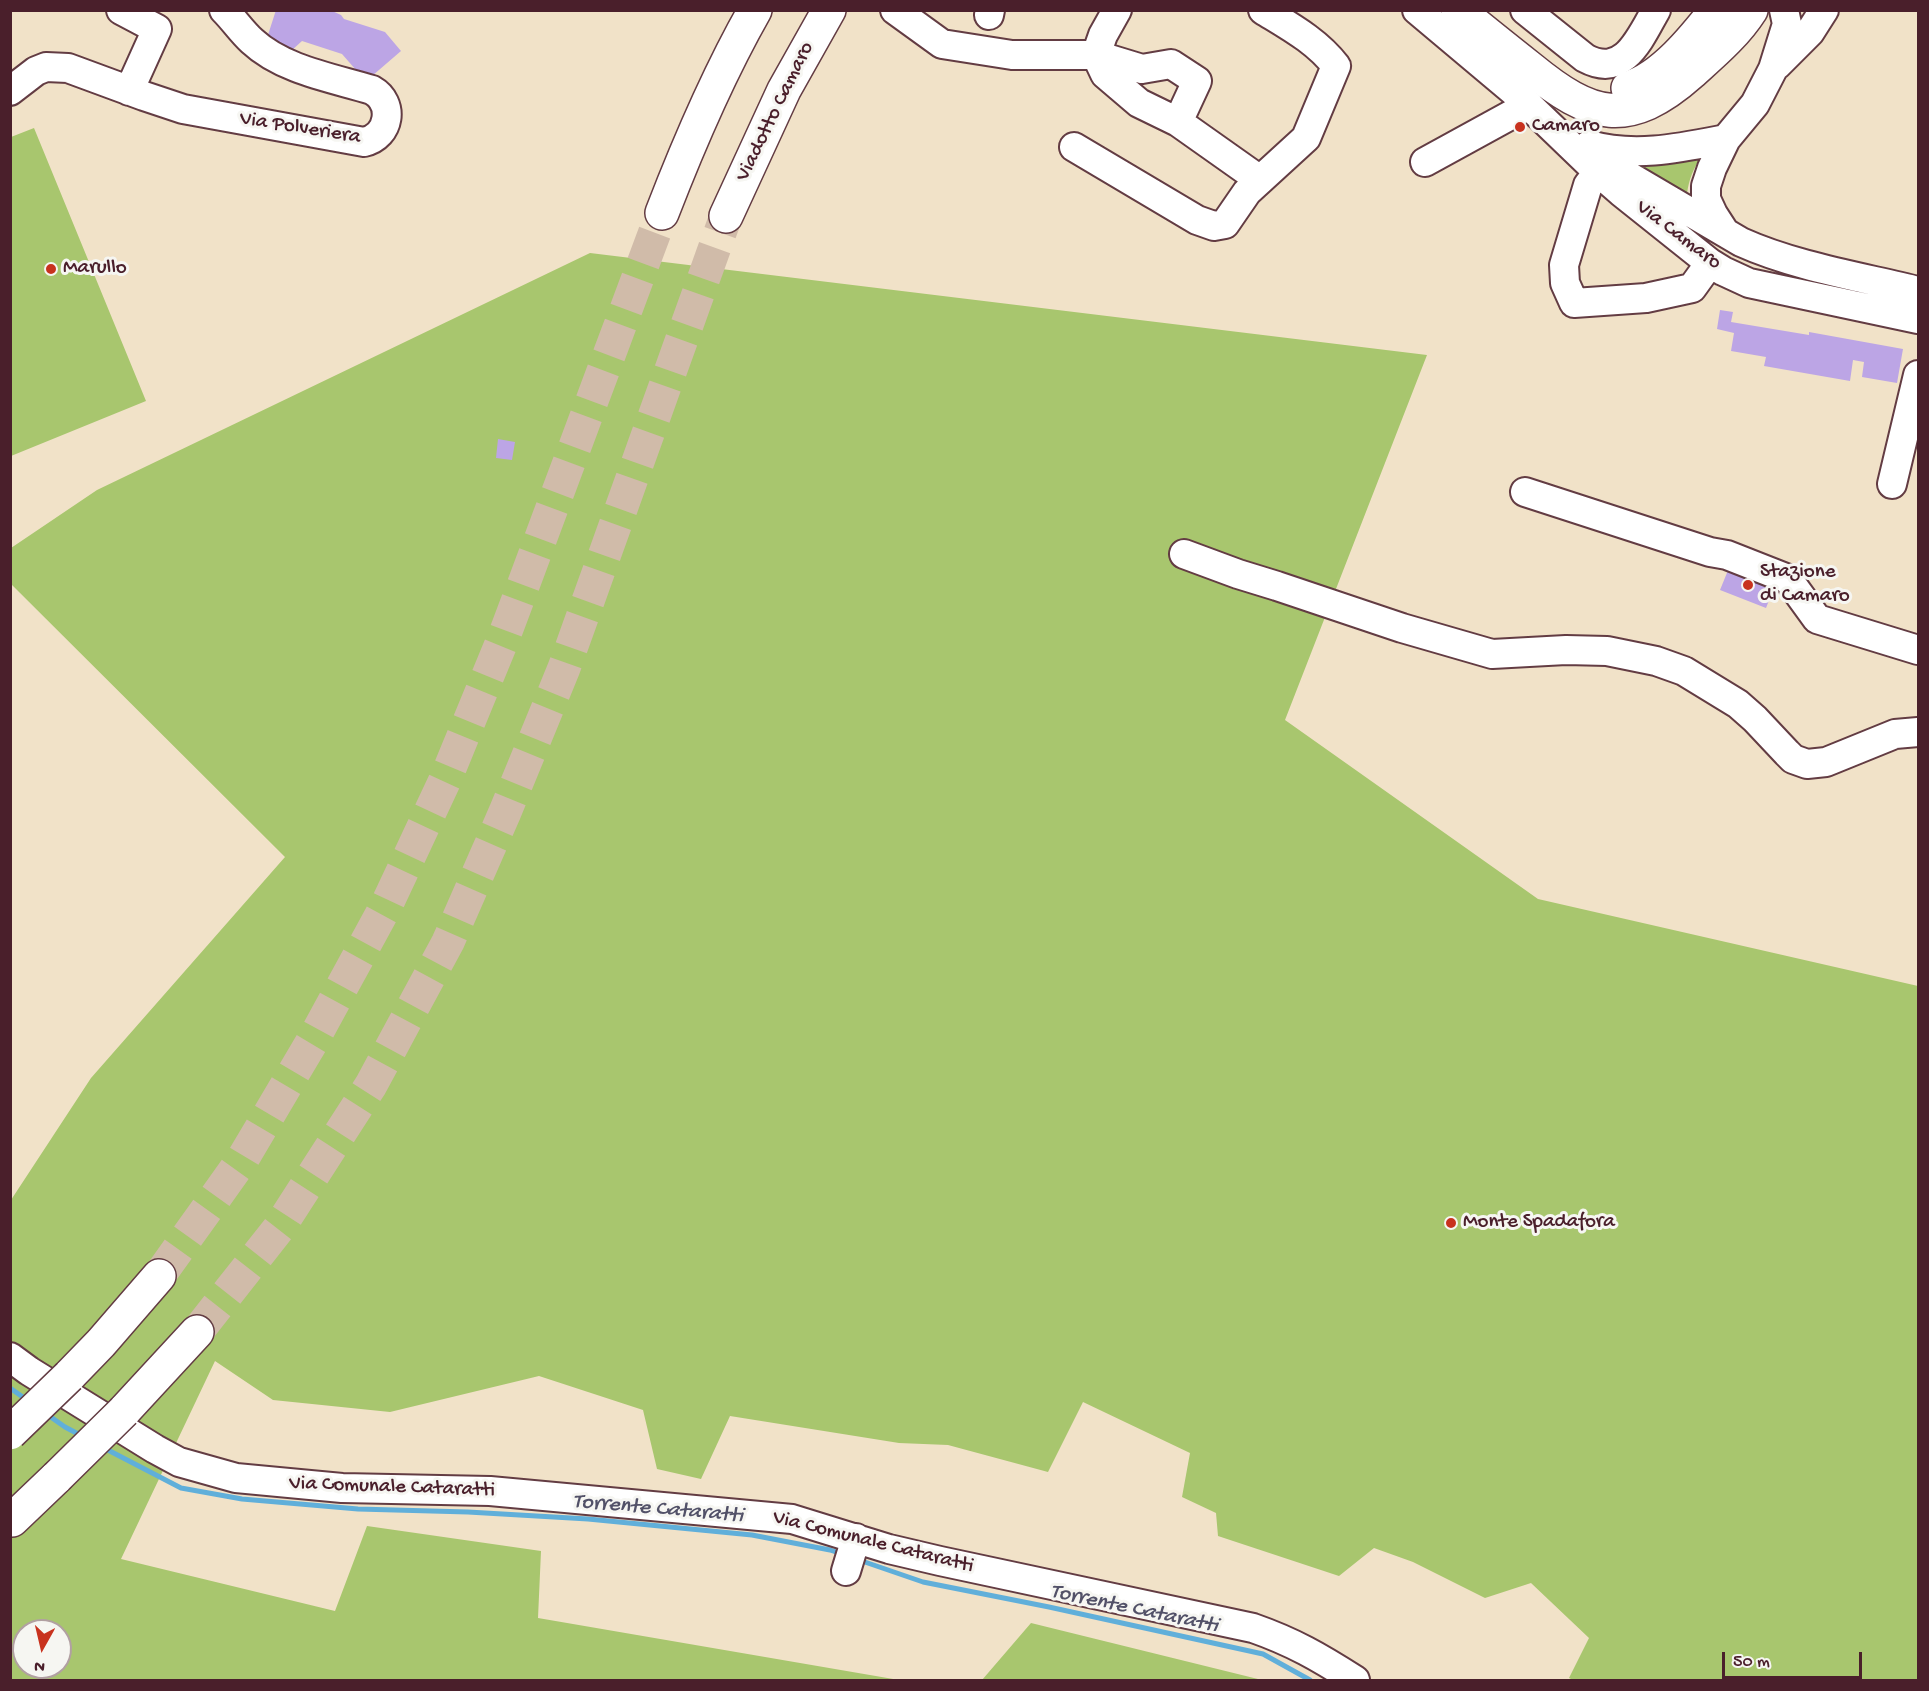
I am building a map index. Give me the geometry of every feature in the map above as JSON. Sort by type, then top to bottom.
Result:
[{"type":"highway","points":[[662,213],[686,151],[723,69],[755,10]]},
{"type":"highway","name":"Viadotto Camaro","points":[[726,216],[784,90],[828,10]]},
{"type":"highway","points":[[1458,10],[1550,85],[1584,105],[1603,110],[1630,109],[1656,100],[1673,89],[1703,46],[1716,10]]},
{"type":"highway","points":[[1491,10],[1570,76],[1587,86],[1603,90],[1621,90],[1645,81],[1661,69],[1742,24],[1751,10]]},
{"type":"highway","points":[[10,1433],[101,1343],[159,1276]]},
{"type":"highway","points":[[12,1520],[124,1411],[196,1332]]},
{"type":"street","points":[[121,10],[157,29],[129,91]]},
{"type":"street","name":"Via Polveriera","points":[[10,91],[36,70],[59,67],[79,71],[183,109],[364,142],[370,141],[382,131],[387,112],[380,94],[311,73],[287,63],[252,41],[224,10]]},
{"type":"street","points":[[895,10],[942,44],[1012,55],[1096,55],[1142,69],[1171,64],[1197,81],[1178,122]]},
{"type":"street","points":[[1117,10],[1103,35],[1096,55],[1105,74],[1139,103],[1178,122],[1260,180]]},
{"type":"street","points":[[1074,147],[1197,220],[1214,226],[1225,224],[1247,192],[1306,138],[1336,66],[1326,53],[1296,30],[1263,10]]},
{"type":"street","points":[[1417,10],[1529,105],[1564,138],[1606,162],[1726,139]]},
{"type":"street","points":[[1525,10],[1585,58],[1592,62],[1607,64],[1620,60],[1630,52],[1656,10]]},
{"type":"street","points":[[1724,231],[1713,214],[1705,192],[1712,168],[1726,139],[1755,104],[1773,69],[1788,24],[1784,10]]},
{"type":"street","points":[[1773,69],[1810,32],[1824,10]]},
{"type":"street","points":[[1425,162],[1529,105]]},
{"type":"street","points":[[1606,162],[1588,185],[1564,265],[1565,283],[1574,303],[1646,298],[1692,288],[1710,264]]},
{"type":"street","name":"Via Camaro","points":[[1606,162],[1741,242],[1764,252],[1918,291]]},
{"type":"street","name":"Via Camaro","points":[[1606,162],[1683,242],[1723,272],[1749,283],[1918,319]]},
{"type":"street","points":[[1683,242],[1699,217]]},
{"type":"street","points":[[1892,484],[1918,375]]},
{"type":"street","points":[[1526,492],[1710,552],[1727,555],[1788,579],[1817,619],[1918,650]]},
{"type":"street","points":[[1184,554],[1402,628],[1492,654],[1566,650],[1607,651],[1656,661],[1684,671],[1738,704],[1793,759],[1807,764],[1826,762],[1895,734],[1918,732]]},
{"type":"street","name":"Via Comunale Cataratti","points":[[10,1357],[155,1449],[179,1462],[228,1476],[257,1481],[342,1488],[490,1491],[792,1519],[889,1549],[1253,1628],[1286,1639],[1315,1654],[1355,1680]]},
{"type":"street","points":[[846,1571],[856,1538]]},
{"type":"green space","name":"Marullo","points":[[34,128],[146,401],[11,456],[11,137]]},
{"type":"green space","points":[[1702,156],[1692,174],[1687,194],[1638,164],[1668,164]]},
{"type":"green space","points":[[590,253],[1427,355],[1285,720],[1538,899],[1918,986],[1918,1680],[1573,1680],[1569,1678],[1589,1638],[1531,1583],[1485,1598],[1413,1562],[1374,1548],[1339,1576],[1218,1536],[1216,1513],[1182,1497],[1190,1453],[1083,1402],[1048,1472],[948,1445],[899,1443],[730,1416],[701,1479],[657,1469],[643,1410],[539,1376],[390,1412],[273,1400],[215,1361],[121,1559],[335,1611],[367,1526],[541,1551],[538,1618],[899,1680],[11,1680],[11,1200],[91,1078],[285,857],[11,584],[11,548],[97,490]]},
{"type":"green space","points":[[1031,1623],[1262,1680],[982,1680]]},
{"type":"building","points":[[276,10],[330,10],[344,19],[385,32],[401,51],[372,76],[356,70],[342,54],[302,41],[291,51],[267,38]]},
{"type":"building","points":[[1720,310],[1733,312],[1731,322],[1809,335],[1809,332],[1903,349],[1897,383],[1862,377],[1864,362],[1853,360],[1850,381],[1764,366],[1766,357],[1731,351],[1734,333],[1717,329]]},
{"type":"building","points":[[498,439],[515,442],[512,460],[496,458]]},
{"type":"building","name":"Stazione di Camaro","points":[[1731,563],[1777,580],[1766,608],[1720,590]]},
{"type":"waterway","name":"Torrente Cataratti","points":[[10,1388],[27,1400]]},
{"type":"waterway","name":"Torrente Cataratti","points":[[45,1413],[82,1436]]},
{"type":"waterway","name":"Torrente Cataratti","points":[[104,1448],[181,1488],[242,1499],[358,1509],[588,1519],[752,1535],[842,1554]]},
{"type":"waterway","name":"Torrente Cataratti","points":[[859,1560],[923,1582],[1263,1654],[1310,1680]]},
{"type":"tunnel","points":[[159,1276],[242,1160],[313,1040],[387,904],[445,780],[505,634],[662,213]]},
{"type":"tunnel","points":[[197,1332],[279,1228],[371,1085],[448,942],[505,812],[564,668],[726,216]]},
{"type":"place","name":"Camaro","points":[[1520,127]]},
{"type":"place","name":"Marullo","points":[[51,269]]},
{"type":"place","name":"Stazione di Camaro","points":[[1748,585]]},
{"type":"place","name":"Monte Spadafora","points":[[1451,1223]]}]
